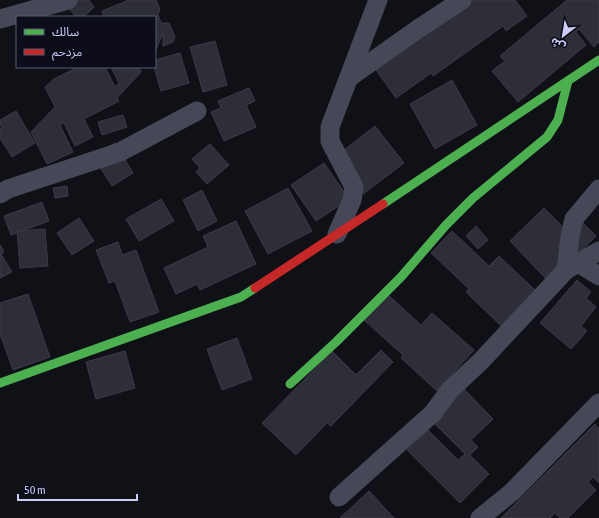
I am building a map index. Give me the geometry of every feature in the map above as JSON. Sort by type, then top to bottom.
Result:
[{"type":"main road","points":[[0,383],[241,297],[416,183],[599,60]]},
{"type":"main road","points":[[290,384],[336,342],[396,282],[446,225],[473,198],[547,137],[558,120],[568,81]]},
{"type":"street","points":[[0,19],[68,0]]},
{"type":"street","points":[[337,234],[352,200],[354,187],[330,141],[330,127],[378,0]]},
{"type":"street","points":[[350,76],[462,0]]},
{"type":"street","points":[[0,194],[8,189],[56,172],[120,152],[197,111]]},
{"type":"street","points":[[572,267],[570,236],[574,219],[599,189]]},
{"type":"street","points":[[339,497],[433,413],[450,390],[481,361],[572,267],[599,251]]},
{"type":"street","points":[[572,267],[599,276]]},
{"type":"street","points":[[480,518],[512,492],[599,403]]},
{"type":"building","points":[[78,0],[89,0],[94,7],[85,16],[75,16],[68,7]]},
{"type":"building","points":[[129,0],[156,0],[160,9],[158,15],[161,23],[169,23],[175,37],[173,42],[163,46],[163,33],[156,50],[156,16],[104,16],[102,11]]},
{"type":"building","points":[[463,0],[515,0],[527,16],[506,31],[503,26],[433,76],[431,73],[396,98],[369,60]]},
{"type":"building","points":[[567,0],[599,0],[599,42],[594,47],[579,29],[576,32],[586,45],[518,102],[492,71],[505,61],[500,56]]},
{"type":"building","points":[[215,41],[227,85],[203,92],[190,47]]},
{"type":"building","points":[[180,53],[189,83],[161,91],[154,68],[156,68],[156,60]]},
{"type":"building","points":[[106,68],[115,87],[119,83],[112,69],[113,68],[139,68],[141,72],[117,98],[119,101],[84,119],[93,137],[75,146],[64,123],[60,125],[73,152],[47,164],[31,132],[55,107],[45,87],[54,79],[74,69]]},
{"type":"building","points":[[452,80],[477,125],[435,149],[410,104]]},
{"type":"building","points":[[249,88],[255,101],[246,105],[256,127],[224,141],[211,112],[221,108],[218,101]]},
{"type":"building","points":[[16,111],[35,143],[12,157],[0,138],[0,129],[2,128],[0,120]]},
{"type":"building","points":[[123,115],[127,127],[102,135],[98,122]]},
{"type":"building","points":[[375,126],[404,163],[358,198],[330,161]]},
{"type":"building","points":[[115,143],[133,173],[112,186],[93,156]]},
{"type":"building","points":[[210,144],[229,165],[207,184],[196,172],[200,168],[192,159]]},
{"type":"building","points":[[324,163],[349,199],[316,221],[291,185]]},
{"type":"building","points":[[67,186],[68,196],[55,198],[53,188]]},
{"type":"building","points":[[288,188],[312,231],[268,254],[245,211]]},
{"type":"building","points":[[202,190],[217,221],[198,231],[183,200]]},
{"type":"building","points":[[161,199],[174,221],[139,241],[126,219]]},
{"type":"building","points":[[42,202],[49,221],[11,235],[4,216]]},
{"type":"building","points":[[544,208],[570,234],[582,222],[596,236],[549,282],[510,241]]},
{"type":"building","points":[[79,218],[94,241],[72,255],[57,233]]},
{"type":"building","points":[[236,221],[256,264],[200,290],[197,284],[176,294],[164,268],[208,247],[203,236]]},
{"type":"building","points":[[476,226],[488,240],[478,249],[466,236]]},
{"type":"building","points":[[45,229],[48,266],[20,268],[17,231]]},
{"type":"building","points":[[452,231],[489,266],[499,256],[536,291],[501,326],[466,292],[469,289],[431,253]]},
{"type":"building","points":[[118,242],[122,255],[136,250],[159,312],[130,322],[115,281],[109,283],[96,250]]},
{"type":"building","points":[[0,245],[4,252],[1,254],[12,272],[0,278]]},
{"type":"building","points":[[577,280],[591,292],[586,298],[596,307],[581,326],[587,331],[571,349],[540,323]]},
{"type":"building","points":[[28,294],[50,357],[13,370],[0,334],[0,303]]},
{"type":"building","points":[[387,294],[421,325],[432,313],[474,350],[437,391],[401,358],[403,355],[364,320]]},
{"type":"building","points":[[237,338],[252,379],[222,390],[207,349]]},
{"type":"building","points":[[381,350],[393,362],[331,426],[327,423],[296,455],[262,423],[332,351],[356,375]]},
{"type":"building","points":[[125,351],[135,388],[96,399],[86,362]]},
{"type":"building","points":[[464,389],[493,419],[471,440],[478,447],[470,455],[489,474],[460,503],[407,450],[428,430],[458,460],[465,454],[432,421]]},
{"type":"building","points":[[595,424],[599,429],[599,483],[593,477],[588,482],[596,490],[568,518],[560,518],[555,513],[550,518],[501,518]]},
{"type":"building","points":[[369,491],[394,518],[340,518]]},
{"type":"traffic: fast","points":[[383,204],[599,60]]},
{"type":"traffic: fast","points":[[290,384],[336,342],[401,277],[446,225],[473,198],[547,137],[558,120],[568,81]]},
{"type":"traffic: fast","points":[[0,383],[241,297],[255,288]]},
{"type":"traffic: jam","points":[[255,288],[383,204]]}]
